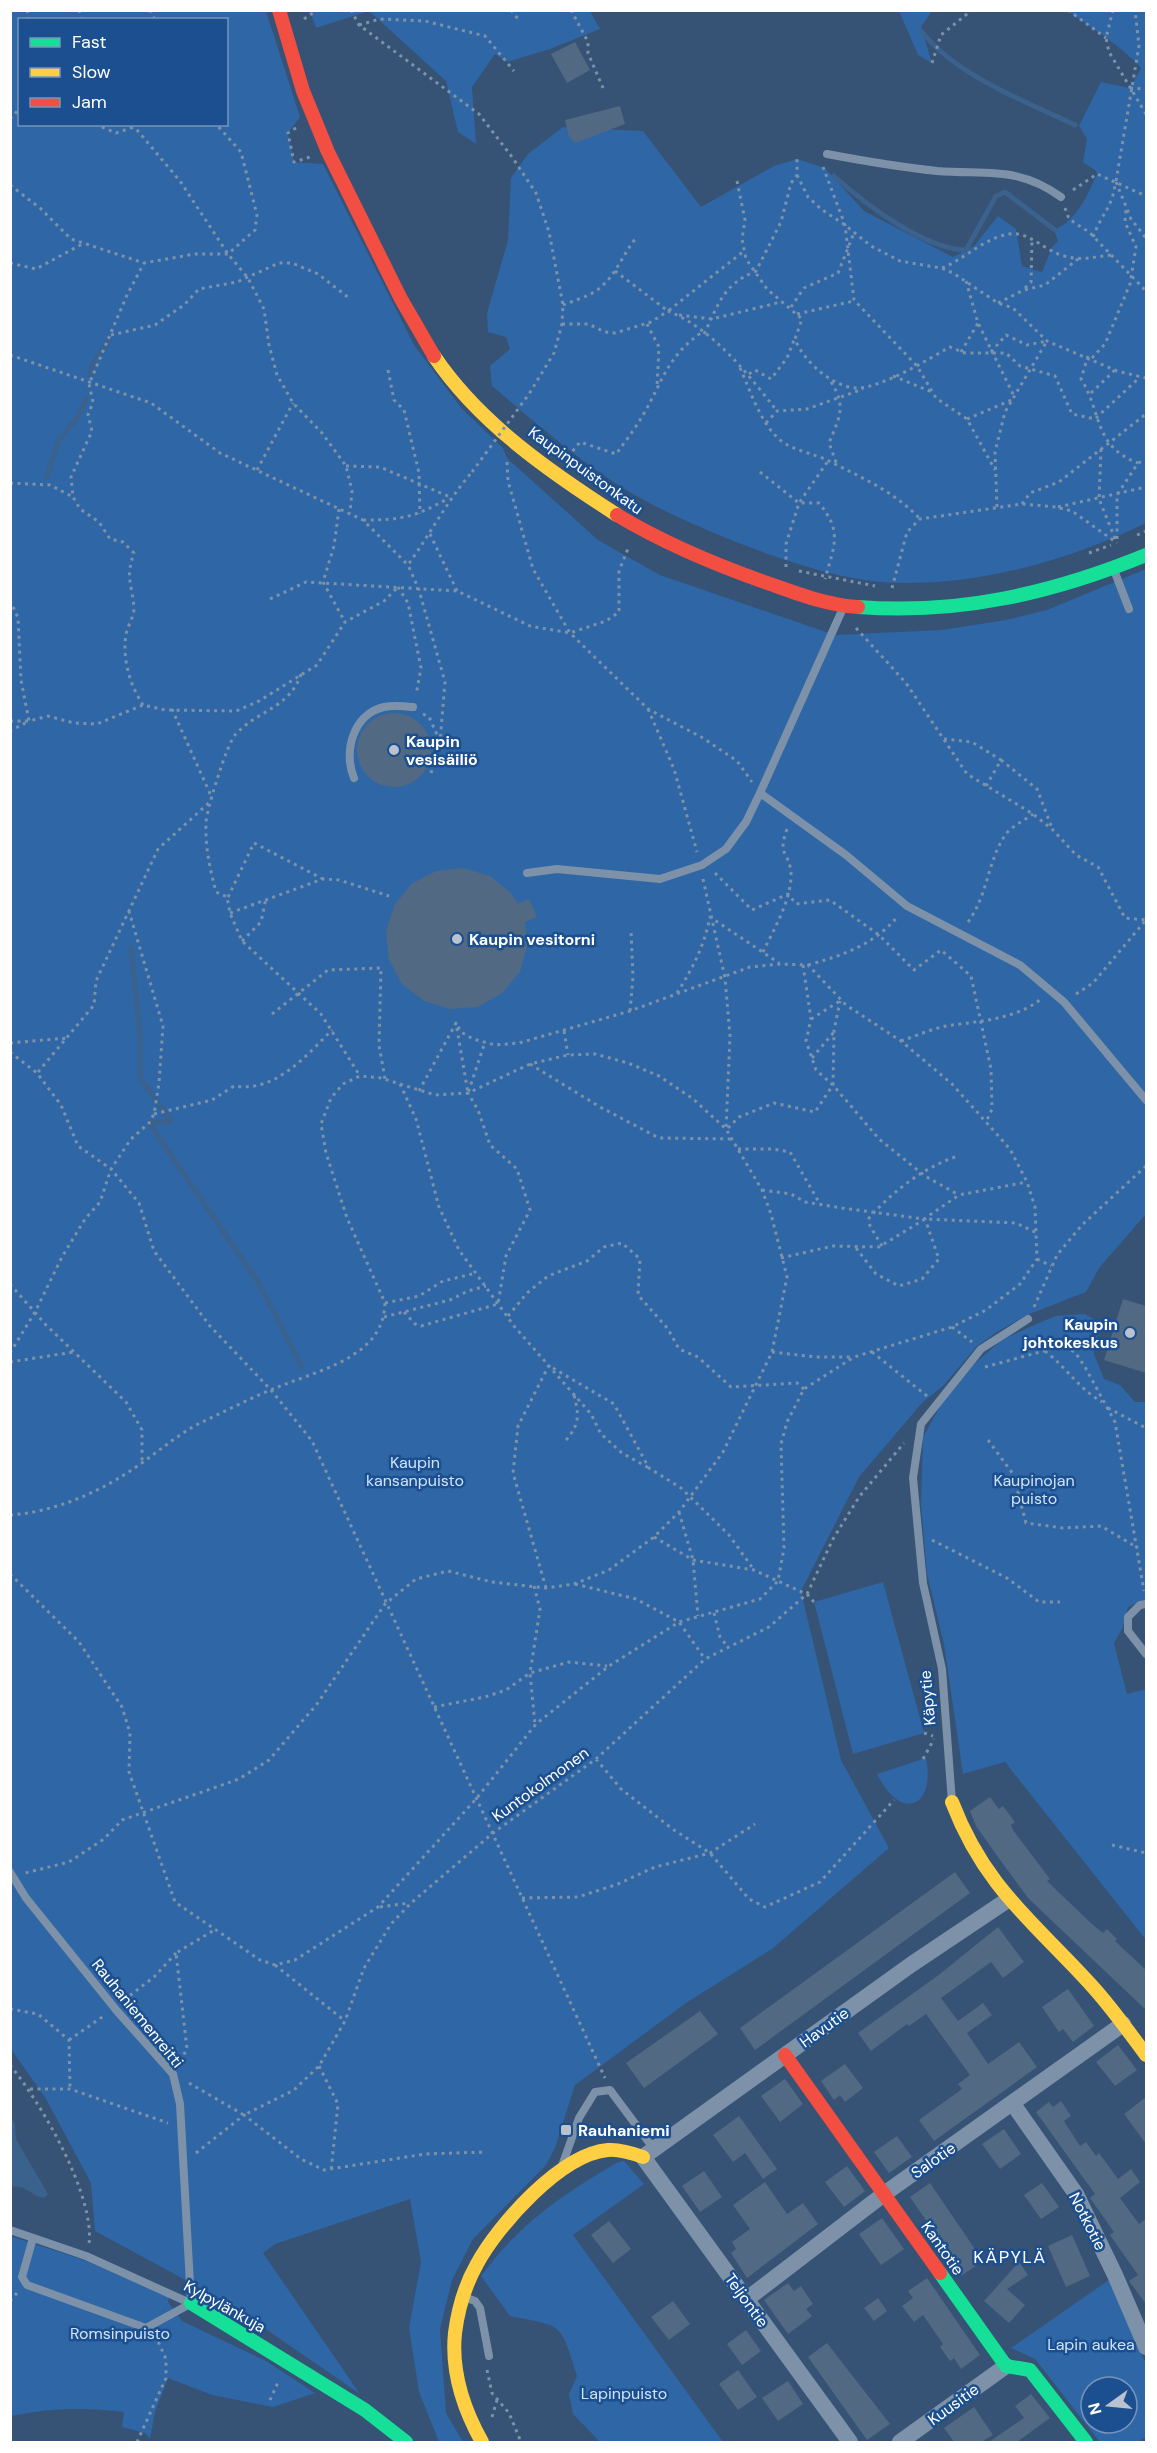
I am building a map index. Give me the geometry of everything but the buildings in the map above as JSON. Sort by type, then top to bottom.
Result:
[{"type":"street","name":"Kaupinpuistonkatu","points":[[279,10],[304,94],[327,152],[408,315],[434,356],[467,397],[506,432],[607,510],[686,555],[842,612],[937,608],[1000,602],[1042,594],[1146,555]]},
{"type":"street","name":"Käpytie","points":[[952,1802],[962,1835],[1006,1901],[1092,1986],[1146,2055]]},
{"type":"street","name":"Havutie","points":[[649,2153],[784,2055],[1006,1901]]},
{"type":"street","name":"Salotie","points":[[747,2299],[884,2194],[1123,2024]]},
{"type":"street","name":"Kantotie","points":[[784,2055],[1006,2366]]},
{"type":"street","name":"Notkotie","points":[[1013,2104],[1076,2194],[1115,2275],[1146,2348]]},
{"type":"street","points":[[482,2442],[460,2397],[455,2373],[458,2317],[464,2296],[481,2257],[499,2232],[556,2177],[596,2152],[613,2150],[649,2153]]},
{"type":"street","name":"Teljontie","points":[[649,2153],[747,2299],[850,2442]]},
{"type":"street","name":"Kylpylänkuja","points":[[191,2303],[365,2410],[406,2442]]},
{"type":"street","points":[[1006,2366],[1030,2370],[1086,2442]]},
{"type":"street","name":"Kuusitie","points":[[900,2442],[1006,2366]]},
{"type":"lane","points":[[827,154],[882,165],[952,172],[1012,174],[1043,184],[1061,197]]},
{"type":"lane","points":[[1113,569],[1129,609]]},
{"type":"lane","points":[[527,873],[557,869],[660,879],[703,864],[726,849],[746,822],[842,612]]},
{"type":"lane","points":[[354,778],[349,766],[348,750],[361,723],[382,707],[413,707]]},
{"type":"lane","points":[[760,793],[846,855],[907,906],[1020,965],[1064,1002],[1146,1100]]},
{"type":"lane","name":"Käpytie","points":[[952,1802],[942,1669],[923,1583],[913,1478],[921,1424],[936,1402],[981,1349],[1028,1318]]},
{"type":"lane","points":[[1146,1604],[1140,1605],[1128,1617],[1128,1631],[1146,1654]]},
{"type":"lane","name":"Rauhaniemenreitti","points":[[12,1874],[26,1898],[117,2012],[173,2074],[180,2104],[191,2303]]},
{"type":"lane","points":[[556,2177],[566,2158],[585,2105],[595,2092],[610,2091],[649,2153]]},
{"type":"lane","name":"Kylpylänkuja","points":[[10,2230],[86,2256],[191,2303]]},
{"type":"lane","points":[[33,2238],[22,2277],[27,2285],[146,2328],[191,2303]]},
{"type":"lane","points":[[464,2296],[475,2301],[480,2308],[489,2356]]},
{"type":"path","points":[[298,16],[299,22],[317,10]]},
{"type":"path","points":[[351,10],[359,25],[479,114],[512,156],[536,193],[546,222],[563,306],[562,324],[554,353],[529,394],[472,472],[450,497],[430,534],[408,565]]},
{"type":"path","points":[[511,10],[518,19]]},
{"type":"path","points":[[572,10],[588,42],[588,52],[603,88]]},
{"type":"path","points":[[932,63],[941,35],[972,10]]},
{"type":"path","points":[[1113,10],[1106,38],[1109,52],[1146,114]]},
{"type":"path","points":[[1094,237],[1100,218],[1114,201],[1138,46],[1135,10]]},
{"type":"path","points":[[1072,11],[1106,38]]},
{"type":"path","points":[[359,25],[380,20],[425,21],[485,36],[514,71]]},
{"type":"path","points":[[1130,88],[1146,89]]},
{"type":"path","points":[[100,126],[116,133],[133,126],[180,180],[228,254],[248,278],[264,309],[269,345],[277,375],[293,403],[322,434],[346,466],[352,491],[350,513]]},
{"type":"path","points":[[10,186],[45,212],[70,239],[86,242],[144,263],[195,254],[228,254],[255,230],[257,215],[241,152],[218,126]]},
{"type":"path","points":[[827,154],[823,167],[846,225],[854,300],[917,366],[936,398],[968,419],[995,470]]},
{"type":"path","points":[[797,159],[797,175],[808,197],[871,246],[900,261],[941,268],[966,280],[998,303],[1013,308],[1047,340],[1090,357],[1115,370],[1146,378]]},
{"type":"path","points":[[1061,197],[1097,174],[1146,196]]},
{"type":"path","points":[[568,457],[580,441],[616,454],[642,417],[673,357],[682,346],[703,333],[727,289],[738,279],[756,272],[782,222],[791,183],[797,175]]},
{"type":"path","points":[[737,181],[745,220],[742,239],[746,259],[767,289],[802,320],[787,358],[771,379],[755,370],[749,374]]},
{"type":"path","points":[[1116,182],[1131,219],[1146,238]]},
{"type":"path","points":[[1126,208],[1125,222],[1136,247],[1131,275],[1105,344],[1090,357],[1081,379],[1091,393],[1095,419],[1109,441],[1125,458],[1138,463]]},
{"type":"path","points":[[1069,219],[1089,232],[1146,291]]},
{"type":"path","points":[[791,308],[804,288],[838,273],[854,233]]},
{"type":"path","points":[[941,268],[959,261],[991,239],[1010,234],[1027,236],[1063,256],[1078,259],[1111,255]]},
{"type":"path","points":[[563,306],[597,290],[615,271],[622,255],[636,238]]},
{"type":"path","points":[[1024,290],[1031,282],[1032,240]]},
{"type":"path","points":[[10,263],[36,269],[86,242]]},
{"type":"path","points":[[562,324],[588,324],[605,332],[615,333],[647,324],[668,311],[745,250]]},
{"type":"path","points":[[998,303],[1024,290],[1046,285],[1078,259]]},
{"type":"path","points":[[143,705],[134,692],[126,650],[126,634],[134,608],[128,571],[134,553],[123,542],[110,539],[99,522],[80,509],[73,497],[71,477],[92,431],[88,415],[93,402],[89,384],[144,263]]},
{"type":"path","points":[[111,335],[155,325],[184,305],[199,289],[248,278],[279,263],[292,263],[318,274],[350,298]]},
{"type":"path","points":[[615,271],[668,311],[678,315],[703,333],[749,374],[777,411]]},
{"type":"path","points":[[966,280],[978,323],[1015,398]]},
{"type":"path","points":[[797,314],[854,300]]},
{"type":"path","points":[[678,315],[712,319],[783,302]]},
{"type":"path","points":[[961,352],[978,323]]},
{"type":"path","points":[[647,324],[659,346],[657,389]]},
{"type":"path","points":[[991,352],[1006,335],[1027,345],[1047,340]]},
{"type":"path","points":[[795,339],[804,356],[831,382],[841,397],[840,415],[829,443],[837,467]]},
{"type":"path","points":[[996,507],[995,452],[1005,412],[1047,340]]},
{"type":"path","points":[[766,423],[777,411],[807,409],[841,397],[917,366],[950,347],[961,352],[1006,353],[1020,366],[1055,376],[1072,414],[1095,419]]},
{"type":"path","points":[[10,355],[89,384],[151,403],[220,453],[363,520],[408,565],[419,590],[445,682],[440,742],[430,773]]},
{"type":"path","points":[[739,367],[766,423],[783,443],[828,461],[837,467],[850,470],[905,503],[920,519]]},
{"type":"path","points":[[388,370],[394,400],[404,410],[419,473],[420,514]]},
{"type":"path","points":[[1091,393],[1115,370]]},
{"type":"path","points":[[893,376],[932,392]]},
{"type":"path","points":[[1095,419],[1140,377]]},
{"type":"path","points":[[831,382],[865,388]]},
{"type":"path","points":[[968,419],[1015,398]]},
{"type":"path","points":[[257,470],[293,403]]},
{"type":"path","points":[[511,411],[518,417]]},
{"type":"path","points":[[1022,504],[1030,493],[1059,482],[1109,441],[1130,429],[1146,414]]},
{"type":"path","points":[[1101,448],[1099,499],[1117,543]]},
{"type":"path","points":[[559,450],[572,460]]},
{"type":"path","points":[[1117,543],[1117,495],[1138,463],[1146,459]]},
{"type":"path","points":[[786,567],[786,544],[799,503],[828,461]]},
{"type":"path","points":[[346,466],[380,467],[419,486],[450,497]]},
{"type":"path","points":[[760,472],[799,503],[819,503],[832,519],[835,544],[825,578]]},
{"type":"path","points":[[508,481],[533,569],[570,633],[648,709],[703,738],[737,761],[760,793]]},
{"type":"path","points":[[10,483],[50,485],[73,497]]},
{"type":"path","points":[[1056,507],[1146,487]]},
{"type":"path","points":[[363,520],[395,520],[420,514],[450,497]]},
{"type":"path","points":[[892,588],[907,532],[920,519],[1022,504],[1056,507],[1072,512],[1117,543]]},
{"type":"path","points":[[339,509],[334,546],[323,582],[345,622]]},
{"type":"path","points":[[270,599],[306,582],[457,591],[531,626],[570,633],[606,621],[619,612],[620,571],[624,555],[639,529]]},
{"type":"path","points":[[1135,536],[1146,531]]},
{"type":"path","points":[[430,534],[457,591]]},
{"type":"path","points":[[1087,554],[1126,539]]},
{"type":"path","points":[[777,564],[825,578],[903,588]]},
{"type":"path","points":[[10,731],[29,721],[48,716],[74,723],[97,724],[143,705],[172,709],[236,711],[259,701],[317,665],[345,622],[384,601],[399,587]]},
{"type":"path","points":[[399,587],[408,603],[421,668],[413,707],[429,717],[440,742]]},
{"type":"path","points":[[10,600],[18,618],[21,680],[29,721]]},
{"type":"path","points":[[842,612],[906,683],[967,774],[1033,814],[1053,830],[1076,855],[1098,867],[1125,918],[1146,920]]},
{"type":"path","points":[[227,897],[216,892],[208,863],[206,820],[220,770],[234,736],[296,690],[301,674]]},
{"type":"path","points":[[172,709],[213,800]]},
{"type":"path","points":[[648,709],[677,779],[703,864],[710,917],[725,978],[730,1036],[726,1129]]},
{"type":"path","points":[[10,721],[29,721]]},
{"type":"path","points":[[944,739],[972,742],[1001,760],[1037,789],[1053,830]]},
{"type":"path","points":[[986,786],[1001,760]]},
{"type":"path","points":[[37,1073],[94,1005],[96,981],[128,908],[158,849],[213,800]]},
{"type":"path","points":[[960,932],[974,914],[988,886],[993,860],[1007,833],[1033,814]]},
{"type":"path","points":[[763,952],[788,894],[791,872],[781,846],[792,816]]},
{"type":"path","points":[[324,879],[254,843],[227,897],[230,913],[242,941],[321,1014],[360,1076]]},
{"type":"path","points":[[703,864],[752,910],[788,894]]},
{"type":"path","points":[[230,913],[266,898],[324,879],[339,880],[389,896]]},
{"type":"path","points":[[788,894],[796,904],[830,900],[879,935],[914,970],[941,950],[971,976],[991,1069],[992,1109],[986,1122]]},
{"type":"path","points":[[242,941],[261,922],[266,898]]},
{"type":"path","points":[[456,1023],[461,1032],[473,1039],[495,1045],[519,1043],[630,1011],[750,967],[781,964],[808,965],[844,954],[879,935],[907,906]]},
{"type":"path","points":[[10,1353],[35,1312],[62,1257],[85,1219],[100,1202],[111,1169],[131,1139],[149,1123],[154,1114],[159,1083],[163,1026],[128,908]]},
{"type":"path","points":[[710,917],[781,964]]},
{"type":"path","points":[[677,994],[705,942],[710,917]]},
{"type":"path","points":[[1064,1002],[1093,983],[1146,920]]},
{"type":"path","points":[[630,1011],[633,977],[631,931]]},
{"type":"path","points":[[803,965],[811,1019],[806,1041],[816,1070],[833,1085],[879,1139],[921,1172],[959,1195]]},
{"type":"path","points":[[772,1352],[816,1357],[854,1357],[952,1327],[986,1310],[1020,1284],[1037,1260],[1035,1207],[1010,1149],[952,1084],[901,1041],[846,1005],[808,965]]},
{"type":"path","points":[[272,1014],[328,970],[381,968],[379,1045],[385,1079]]},
{"type":"path","points":[[901,1041],[944,1027],[980,1022],[1026,1011],[1052,991]]},
{"type":"path","points":[[726,1129],[739,1117],[774,1103],[815,1112],[833,1085],[834,1031],[840,1001],[811,1019]]},
{"type":"path","points":[[419,1092],[456,1023]]},
{"type":"path","points":[[456,1023],[468,1093],[478,1110],[490,1145],[517,1169],[530,1210],[506,1256],[498,1304]]},
{"type":"path","points":[[154,1114],[212,1100],[234,1086],[249,1089],[276,1078],[295,1067],[332,1030]]},
{"type":"path","points":[[564,1031],[568,1055]]},
{"type":"path","points":[[812,1058],[834,1031]]},
{"type":"path","points":[[10,1043],[67,1038]]},
{"type":"path","points":[[468,1093],[485,1042]]},
{"type":"path","points":[[10,1052],[37,1073],[60,1105],[78,1146],[111,1169],[139,1203],[154,1251],[210,1326],[271,1390],[312,1441],[610,2091]]},
{"type":"path","points":[[10,1515],[51,1508],[86,1495],[142,1462],[181,1433],[271,1390],[339,1363],[355,1354],[379,1333],[385,1303],[357,1243],[337,1190],[321,1124],[331,1098],[343,1084],[360,1076],[385,1079],[419,1092],[435,1095],[468,1093],[530,1064],[568,1055],[595,1054],[628,1063],[659,1076],[692,1098],[726,1129],[762,1191],[771,1214],[787,1277],[772,1352],[723,1452],[679,1512],[654,1537],[609,1570],[574,1584],[546,1588],[492,1582],[448,1571],[416,1579],[385,1604],[317,1704],[269,1760],[239,1779],[122,1820],[104,1839],[69,1862],[12,1874]]},
{"type":"path","points":[[530,1064],[600,1107],[659,1138],[733,1139]]},
{"type":"path","points":[[399,1083],[416,1119],[439,1207],[459,1250],[507,1317],[591,1414],[601,1434],[622,1453],[649,1468],[689,1496],[729,1534],[754,1570]]},
{"type":"path","points":[[738,1149],[772,1149],[790,1152],[820,1204]]},
{"type":"path","points":[[882,1245],[870,1226],[869,1218],[885,1200],[921,1172],[958,1155]]},
{"type":"path","points":[[1028,1318],[1051,1266],[1082,1225],[1146,1166]]},
{"type":"path","points":[[762,1191],[791,1194],[804,1202],[924,1219],[959,1195],[1026,1182]]},
{"type":"path","points":[[781,1258],[833,1246],[882,1245],[925,1219],[1016,1223],[1037,1233]]},
{"type":"path","points":[[856,1247],[876,1274],[898,1286],[922,1279],[939,1259],[925,1219]]},
{"type":"path","points":[[507,1317],[527,1293],[548,1276],[587,1261],[604,1247],[622,1243],[640,1259],[638,1295],[668,1329],[679,1348],[698,1357],[731,1387],[797,1383],[804,1389]]},
{"type":"path","points":[[1037,1260],[1051,1266]]},
{"type":"path","points":[[385,1303],[419,1296],[444,1281],[476,1273]]},
{"type":"path","points":[[10,1284],[74,1352],[126,1402],[142,1430],[142,1462]]},
{"type":"path","points":[[384,1317],[486,1286]]},
{"type":"path","points":[[404,1312],[415,1324],[421,1326],[498,1304]]},
{"type":"path","points":[[952,1327],[981,1349]]},
{"type":"path","points":[[960,1375],[1018,1356],[1062,1346],[1075,1352],[1104,1403]]},
{"type":"path","points":[[1045,1351],[1065,1366],[1087,1393],[1146,1428]]},
{"type":"path","points":[[10,1362],[74,1352]]},
{"type":"path","points":[[872,1352],[936,1402]]},
{"type":"path","points":[[275,1965],[295,1960],[313,1951],[378,1907],[476,1799],[536,1724],[609,1666],[679,1623],[760,1599],[778,1581],[784,1548],[781,1444],[787,1422],[804,1389],[854,1357]]},
{"type":"path","points":[[549,1365],[614,1404],[649,1468]]},
{"type":"path","points":[[546,1588],[513,1473],[518,1426],[549,1365]]},
{"type":"path","points":[[566,1440],[575,1430],[579,1417],[573,1393]]},
{"type":"path","points":[[1108,1407],[1115,1422],[1145,1593]]},
{"type":"path","name":"Kuntokolmonen","points":[[183,2163],[244,2115],[294,2090],[319,2066],[345,2021],[364,1968],[391,1924],[411,1903],[493,1833],[596,1758],[705,1659],[769,1627],[807,1594],[833,1539],[859,1497],[921,1424]]},
{"type":"path","points":[[988,1440],[1013,1474],[1026,1523],[1063,1528],[1101,1526],[1137,1548]]},
{"type":"path","points":[[679,1512],[693,1560],[698,1616]]},
{"type":"path","points":[[919,1533],[1007,1578],[1039,1602],[1059,1602]]},
{"type":"path","points":[[654,1537],[693,1560],[754,1570],[807,1594],[814,1602]]},
{"type":"path","points":[[10,1574],[79,1642],[122,1707],[130,1733],[129,1772],[141,1812],[153,1835],[163,1872],[175,1902],[216,1929],[240,1949],[275,1965],[345,2021]]},
{"type":"path","points":[[574,1584],[636,1599],[679,1623],[705,1659]]},
{"type":"path","points":[[534,1586],[540,1609],[530,1673],[536,1724]]},
{"type":"path","points":[[714,1613],[720,1637],[728,1647]]},
{"type":"path","points":[[434,1707],[485,1697],[506,1690],[530,1673],[569,1662],[609,1666]]},
{"type":"path","points":[[923,1759],[935,1737]]},
{"type":"path","points":[[596,1758],[621,1789],[674,1830],[710,1853],[749,1899],[765,1907],[820,1882],[894,1800]]},
{"type":"path","points":[[522,1898],[578,1897],[618,1884],[654,1867],[710,1853],[755,1824]]},
{"type":"path","points":[[1112,1845],[1146,1853]]},
{"type":"path","points":[[378,1907],[411,1903]]},
{"type":"path","points":[[216,1929],[176,1953],[187,2049],[173,2074],[244,2115],[302,2159],[324,2170],[331,2171],[425,2154],[486,2152]]},
{"type":"path","points":[[10,2009],[38,2014],[69,2040],[70,2089]]},
{"type":"path","points":[[10,2065],[30,2089],[82,2188],[90,2241],[86,2256]]},
{"type":"path","points":[[319,2066],[338,2104],[331,2171]]},
{"type":"path","points":[[30,2089],[70,2089],[181,2127]]},
{"type":"path","points":[[137,2442],[166,2378],[166,2359],[150,2325]]},
{"type":"path","points":[[489,2356],[489,2384],[509,2413],[521,2442]]},
{"type":"path","points":[[491,2422],[498,2400]]},
{"type":"green space","name":"Kaupin kansanpuisto","points":[[11,11],[266,11],[300,117],[288,133],[294,162],[323,164],[414,345],[462,409],[503,448],[507,458],[598,540],[660,575],[835,635],[941,630],[1006,620],[1047,610],[1146,569],[1146,1214],[1099,1268],[1086,1292],[1027,1315],[977,1346],[944,1385],[922,1403],[859,1477],[801,1591],[841,1760],[889,1848],[772,1949],[686,2003],[575,2085],[555,2148],[546,2165],[473,2239],[452,2280],[440,2329],[446,2413],[463,2442],[439,2442],[419,2392],[409,2328],[421,2262],[410,2199],[275,2244],[263,2253],[360,2394],[228,2303],[95,2231],[91,2183],[46,2099],[11,2049]]},
{"type":"green space","points":[[310,11],[369,11],[316,28]]},
{"type":"green space","points":[[369,11],[590,11],[600,29],[550,49],[507,62],[495,54],[472,87],[476,144],[458,132],[446,81]]},
{"type":"green space","points":[[899,11],[932,11],[921,27],[932,63],[918,55]]},
{"type":"green space","points":[[1068,11],[1146,11],[1146,523],[1088,548],[996,574],[965,579],[902,583],[850,577],[815,569],[765,553],[649,503],[578,457],[492,386],[490,366],[510,349],[506,337],[488,332],[487,313],[508,240],[511,178],[528,154],[563,127],[643,131],[701,207],[774,166],[797,159],[825,168],[864,211],[953,257],[974,246],[998,216],[1016,229],[1022,266],[1042,272],[1052,247],[1058,241],[1054,230],[1075,214],[1097,174],[1083,162],[1087,139],[1079,126],[1101,82],[1130,88],[1141,68],[1116,45]]},
{"type":"green space","name":"Kaupinojan puisto","points":[[1085,1314],[1104,1325],[1095,1342],[1094,1354],[1104,1379],[1120,1385],[1135,1402],[1146,1402],[1146,1599],[1128,1607],[1123,1627],[1114,1643],[1127,1694],[1146,1689],[1146,1940],[1005,1762],[963,1774],[944,1644],[927,1574],[921,1503],[923,1437],[942,1403],[975,1363],[1003,1339],[1055,1316]]},
{"type":"green space","points":[[883,1582],[924,1733],[853,1754],[814,1602]]},
{"type":"green space","points":[[926,1758],[928,1775],[926,1788],[921,1798],[914,1803],[896,1799],[886,1789],[877,1774]]},
{"type":"green space","name":"Lapinpuisto","points":[[624,2161],[644,2184],[573,2235],[723,2442],[600,2442],[573,2414],[569,2394],[577,2376],[563,2336],[558,2330],[541,2322],[510,2316],[481,2276],[511,2240],[543,2212],[598,2174]]},
{"type":"green space","name":"Romsinpuisto","points":[[10,2236],[84,2260],[169,2297],[168,2302],[182,2321],[266,2361],[315,2393],[273,2407],[212,2395],[168,2378],[155,2412],[150,2439],[145,2433],[122,2427],[124,2412],[67,2409],[11,2416]]},
{"type":"green space","name":"Lapin aukea","points":[[1109,2280],[1146,2364],[1146,2437],[1137,2442],[1100,2442],[1095,2435],[1139,2435],[1139,2375],[1079,2375],[1079,2415],[1035,2359],[1011,2348]]},
{"type":"shaded area","points":[[11,2116],[15,2124],[16,2139],[48,2194],[44,2198],[20,2187],[11,2187]]},
{"type":"waterway","points":[[922,32],[937,48],[973,74],[1014,97],[1075,125]]},
{"type":"waterway","points":[[834,176],[896,223],[914,234],[950,248],[966,250],[996,196],[1005,192],[1055,230]]},
{"type":"waterway","points":[[90,375],[93,364],[108,341]]},
{"type":"waterway","points":[[47,477],[58,442],[79,415],[86,398]]},
{"type":"waterway","points":[[131,948],[140,1035],[140,1078],[171,1121],[149,1123],[258,1282],[302,1367]]},
{"type":"traffic: fast","points":[[858,607],[933,608],[1005,598],[1076,580],[1146,555]]},
{"type":"traffic: fast","points":[[940,2273],[1006,2366],[1030,2370],[1086,2442]]},
{"type":"traffic: fast","points":[[191,2303],[365,2410],[406,2442]]},
{"type":"traffic: slow","points":[[434,356],[472,403],[517,444],[566,481],[617,515]]},
{"type":"traffic: slow","points":[[952,1802],[965,1832],[995,1881],[1030,1922],[1099,1994],[1146,2055]]},
{"type":"traffic: slow","points":[[482,2442],[464,2403],[457,2376],[454,2347],[460,2307],[477,2264],[515,2212],[551,2178],[571,2164],[590,2154],[608,2150],[643,2157]]},
{"type":"traffic: jam","points":[[279,10],[303,91],[328,152],[401,299],[434,356]]},
{"type":"traffic: jam","points":[[617,515],[674,545],[732,570],[815,599],[858,607]]},
{"type":"traffic: jam","points":[[785,2055],[940,2273]]},
{"type":"place","name":"Kaupin vesisäiliö","points":[[394,750]]},
{"type":"place","name":"Kaupin vesitorni","points":[[457,939]]},
{"type":"place","name":"Kaupin johtokeskus","points":[[1130,1333]]},
{"type":"place","name":"Rauhaniemi","points":[[566,2130]]},
{"type":"district","name":"KÄPYLÄ","points":[[1010,2257]]}]
